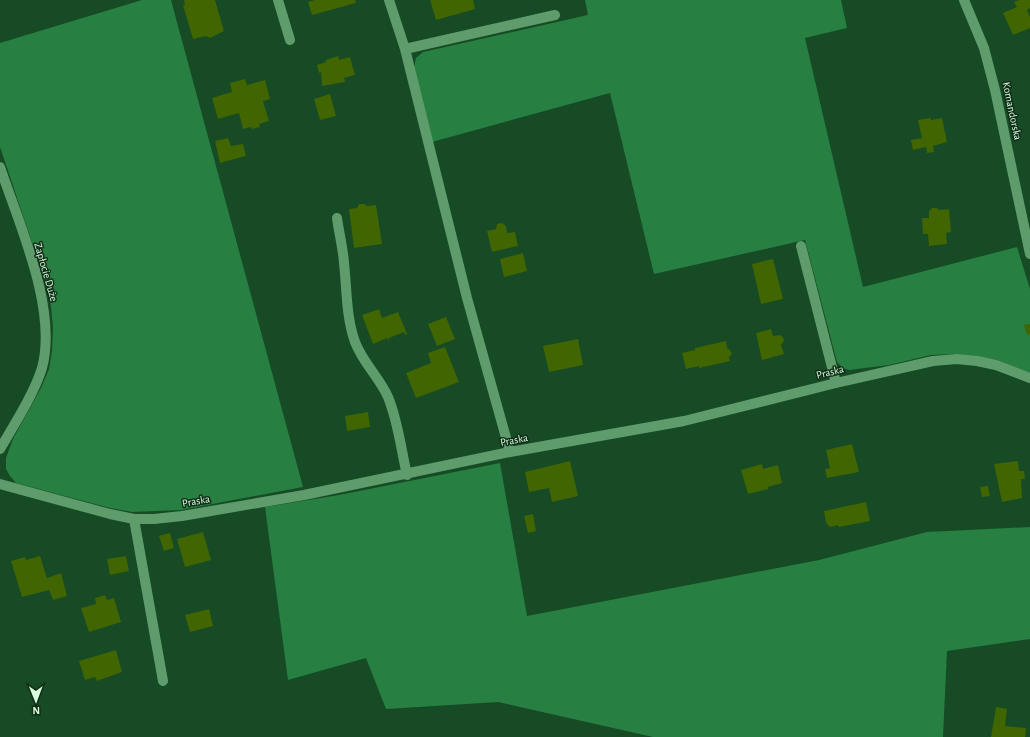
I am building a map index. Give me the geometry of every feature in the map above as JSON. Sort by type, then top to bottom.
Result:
[{"type":"street","points":[[278,0],[290,40]]},
{"type":"street","points":[[389,0],[405,49],[465,291],[510,452]]},
{"type":"street","name":"Komandorska","points":[[964,0],[984,48],[995,90],[1030,254]]},
{"type":"street","points":[[405,49],[555,14]]},
{"type":"street","name":"Zapłocie Duże","points":[[0,168],[38,281],[44,308],[46,329],[45,350],[40,373],[0,449]]},
{"type":"street","points":[[337,218],[344,262],[351,328],[365,362],[378,380],[388,398],[394,416],[406,475]]},
{"type":"street","points":[[801,246],[836,383]]},
{"type":"street","name":"Praska","points":[[0,484],[110,514],[134,518],[154,519],[182,516],[406,475],[510,452],[684,421],[836,383],[933,361],[957,359],[978,361],[996,365],[1030,378]]},
{"type":"street","points":[[134,518],[163,681]]},
{"type":"green space","points":[[142,0],[171,0],[303,487],[181,510],[132,512],[110,508],[16,483],[6,469],[6,458],[13,439],[41,388],[49,369],[52,351],[53,328],[51,306],[44,278],[0,147],[0,43]]},
{"type":"green space","points":[[585,0],[841,0],[847,28],[805,38],[863,287],[1017,247],[1030,289],[1030,373],[997,360],[957,354],[931,355],[889,365],[849,370],[843,368],[837,362],[805,240],[654,274],[610,93],[432,142],[414,68],[416,58],[423,52],[588,15]]},
{"type":"green space","points":[[500,463],[527,616],[819,560],[927,532],[1030,527],[1030,639],[947,651],[943,737],[653,737],[498,702],[386,709],[366,658],[288,680],[265,507],[339,495]]},
{"type":"building","points":[[184,0],[215,0],[224,31],[210,38],[206,36],[193,39],[183,5],[185,5]]},
{"type":"building","points":[[315,0],[355,0],[356,3],[312,15],[308,2]]},
{"type":"building","points":[[430,0],[473,0],[475,9],[436,20]]},
{"type":"building","points":[[1019,0],[1030,0],[1030,8],[1027,10],[1030,17],[1030,28],[1013,35],[1003,13],[1017,7],[1014,2]]},
{"type":"building","points":[[338,56],[339,60],[350,57],[355,75],[344,78],[345,82],[322,86],[321,72],[319,73],[317,65]]},
{"type":"building","points":[[245,79],[247,85],[265,80],[270,99],[263,101],[269,121],[259,124],[260,127],[252,129],[251,127],[243,129],[239,113],[218,119],[212,98],[232,92],[230,83]]},
{"type":"building","points":[[330,94],[336,116],[320,120],[314,99]]},
{"type":"building","points":[[931,118],[931,120],[942,118],[947,142],[933,146],[934,152],[927,153],[926,147],[913,150],[911,140],[922,138],[918,120]]},
{"type":"building","points":[[228,138],[231,146],[243,144],[246,156],[220,163],[215,141]]},
{"type":"building","points":[[359,204],[365,204],[367,206],[376,205],[382,244],[354,248],[349,209],[357,208]]},
{"type":"building","points":[[932,208],[937,208],[939,210],[949,209],[951,232],[946,233],[947,244],[929,246],[928,234],[923,234],[922,218],[929,218],[929,211]]},
{"type":"building","points":[[502,223],[506,226],[507,233],[515,232],[518,246],[492,252],[487,231],[496,229],[497,224]]},
{"type":"building","points":[[523,253],[527,271],[504,277],[500,259]]},
{"type":"building","points":[[773,259],[783,299],[761,304],[752,264]]},
{"type":"building","points":[[379,309],[382,318],[398,312],[407,334],[405,335],[404,332],[389,338],[388,341],[387,338],[373,344],[362,315]]},
{"type":"building","points":[[446,317],[455,339],[437,346],[428,324]]},
{"type":"building","points":[[1030,324],[1030,334],[1027,335],[1024,325]]},
{"type":"building","points":[[771,329],[773,336],[780,335],[783,337],[784,341],[781,345],[784,354],[762,360],[756,333]]},
{"type":"building","points":[[578,339],[583,365],[549,372],[543,346]]},
{"type":"building","points":[[726,341],[727,348],[732,354],[729,357],[730,361],[699,368],[699,366],[686,369],[682,353],[695,350],[695,348]]},
{"type":"building","points":[[445,347],[459,382],[416,398],[406,373],[431,363],[428,353]]},
{"type":"building","points":[[368,412],[370,427],[347,431],[345,416]]},
{"type":"building","points":[[852,444],[859,472],[827,478],[825,469],[830,468],[826,450]]},
{"type":"building","points":[[570,461],[578,496],[552,502],[549,488],[529,492],[525,472]]},
{"type":"building","points":[[1018,461],[1019,471],[1024,471],[1025,479],[1021,479],[1022,498],[1002,502],[994,464]]},
{"type":"building","points":[[762,464],[763,469],[778,465],[782,483],[768,487],[768,489],[748,494],[741,470]]},
{"type":"building","points":[[988,486],[990,496],[982,497],[980,487]]},
{"type":"building","points":[[866,502],[870,521],[839,527],[838,525],[830,527],[826,523],[824,511]]},
{"type":"building","points":[[533,514],[536,531],[528,533],[524,516]]},
{"type":"building","points":[[203,532],[211,560],[185,567],[177,539]]},
{"type":"building","points":[[170,533],[174,548],[164,551],[159,536]]},
{"type":"building","points":[[40,556],[47,578],[61,573],[67,596],[53,600],[49,590],[22,597],[11,561],[25,557],[26,560]]},
{"type":"building","points":[[126,556],[129,571],[110,575],[107,559]]},
{"type":"building","points":[[105,595],[107,600],[114,598],[121,622],[89,632],[81,608],[96,604],[95,598]]},
{"type":"building","points":[[209,609],[213,626],[190,632],[185,615]]},
{"type":"building","points":[[116,650],[122,672],[97,681],[95,677],[85,680],[79,661]]},
{"type":"building","points":[[996,707],[1007,709],[1005,726],[1026,728],[1025,737],[991,737]]}]
